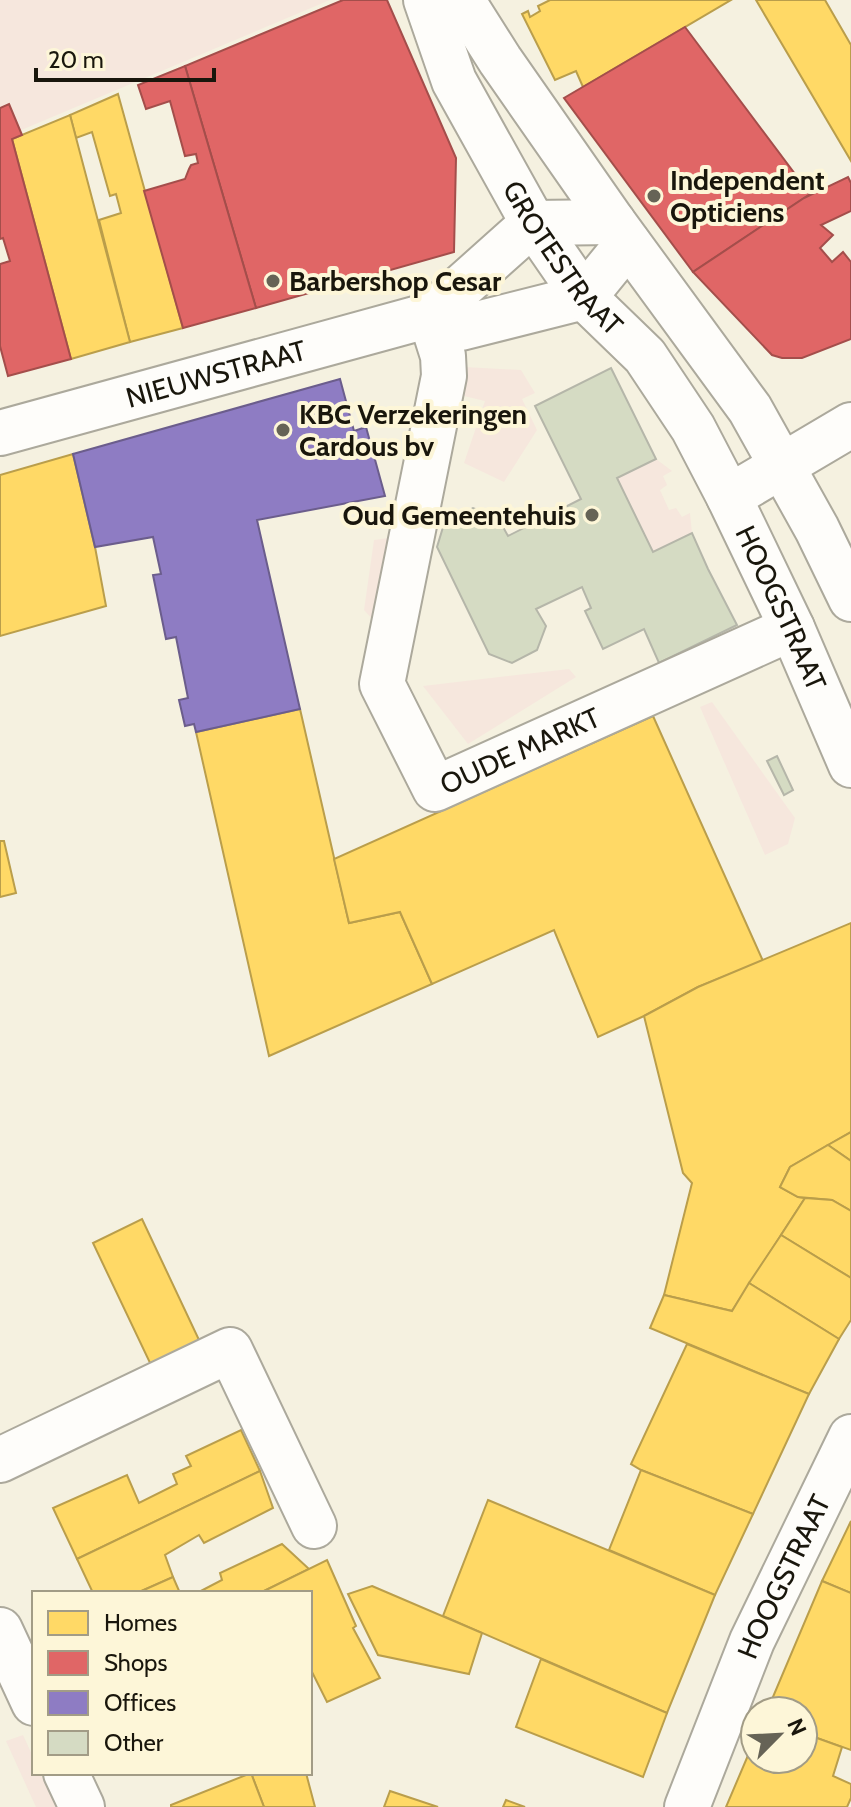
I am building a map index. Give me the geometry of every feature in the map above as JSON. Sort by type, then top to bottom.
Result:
[{"type":"street","name":"GROTESTRAAT","points":[[426,0],[454,81],[533,223],[584,297],[645,356],[693,428],[729,497]]},
{"type":"street","name":"GROTESTRAAT","points":[[462,0],[620,232],[750,409],[781,466]]},
{"type":"street","points":[[430,315],[461,328],[584,297],[620,232],[533,223]]},
{"type":"street","name":"NIEUWSTRAAT","points":[[0,433],[430,315],[533,223]]},
{"type":"street","name":"OUDE MARKT","points":[[430,315],[443,356],[444,376],[382,684],[435,789],[792,628]]},
{"type":"street","points":[[729,497],[851,425]]},
{"type":"street","points":[[781,466],[817,529],[851,599]]},
{"type":"street","name":"HOOGSTRAAT","points":[[729,497],[792,628],[851,765]]},
{"type":"street","points":[[0,1460],[230,1350],[314,1526]]},
{"type":"street","name":"HOOGSTRAAT","points":[[687,1807],[752,1641],[851,1437]]},
{"type":"street","points":[[0,1630],[32,1699]]},
{"type":"street","points":[[67,1775],[82,1807]]},
{"type":"shaded area","points":[[0,0],[330,0],[0,139]]},
{"type":"shaded area","points":[[464,367],[521,370],[535,393],[522,399],[537,430],[504,482],[464,463],[485,401],[460,395]]},
{"type":"shaded area","points":[[656,459],[672,471],[663,476],[667,485],[660,490],[669,510],[676,508],[682,517],[690,513],[692,533],[653,552],[617,478]]},
{"type":"shaded area","points":[[396,537],[379,626],[364,610],[374,540]]},
{"type":"shaded area","points":[[569,669],[576,677],[468,744],[423,686]]},
{"type":"shaded area","points":[[712,702],[795,818],[788,844],[765,855],[700,707]]},
{"type":"shaded area","points":[[23,1735],[32,1755],[32,1775],[41,1775],[56,1807],[36,1807],[6,1741]]},
{"type":"building: Homes","points":[[550,0],[731,0],[583,87],[576,71],[555,80],[522,14],[528,11],[530,17],[540,11],[538,6]]},
{"type":"building: Homes","points":[[756,0],[825,0],[851,45],[851,161]]},
{"type":"building: Homes","points":[[118,94],[183,328],[130,342],[99,220],[121,213],[116,194],[110,196],[92,132],[76,138],[70,115]]},
{"type":"building: Homes","points":[[70,115],[130,342],[71,359],[12,139]]},
{"type":"building: Homes","points":[[73,454],[106,606],[0,636],[0,475]]},
{"type":"building: Homes","points":[[300,709],[349,923],[400,912],[432,984],[269,1056],[196,732]]},
{"type":"building: Homes","points":[[653,716],[763,961],[698,987],[598,1037],[554,930],[432,984],[400,912],[349,923],[334,859]]},
{"type":"building: Homes","points":[[0,841],[4,841],[16,893],[0,897]]},
{"type":"building: Homes","points":[[851,923],[851,1132],[790,1167],[780,1187],[805,1198],[732,1311],[664,1295],[692,1183],[683,1173],[644,1016],[698,987]]},
{"type":"building: Homes","points":[[851,1132],[851,1161],[828,1145]]},
{"type":"building: Homes","points":[[828,1145],[851,1161],[851,1211],[832,1200],[798,1197],[780,1187],[790,1167]]},
{"type":"building: Homes","points":[[805,1198],[832,1200],[851,1211],[851,1278],[781,1235]]},
{"type":"building: Homes","points":[[142,1219],[200,1342],[151,1365],[93,1243]]},
{"type":"building: Homes","points":[[781,1235],[851,1278],[851,1320],[839,1339],[749,1283]]},
{"type":"building: Homes","points":[[749,1283],[839,1339],[809,1394],[650,1328],[664,1295],[732,1311]]},
{"type":"building: Homes","points":[[687,1344],[809,1394],[753,1514],[631,1464]]},
{"type":"building: Homes","points":[[241,1430],[260,1471],[77,1559],[53,1508],[127,1475],[139,1503],[177,1484],[173,1474],[191,1466],[186,1456]]},
{"type":"building: Homes","points":[[641,1470],[753,1514],[715,1595],[609,1550]]},
{"type":"building: Homes","points":[[260,1471],[273,1508],[204,1543],[199,1535],[165,1555],[173,1577],[142,1591],[92,1591],[77,1559]]},
{"type":"building: Homes","points":[[488,1500],[715,1595],[667,1713],[443,1616]]},
{"type":"building: Homes","points":[[851,1521],[851,1593],[822,1581]]},
{"type":"building: Homes","points":[[282,1544],[309,1569],[264,1591],[201,1591],[222,1580],[220,1573]]},
{"type":"building: Homes","points":[[327,1560],[356,1626],[353,1628],[380,1678],[327,1702],[312,1672],[312,1591],[264,1591]]},
{"type":"building: Homes","points":[[173,1577],[179,1591],[142,1591]]},
{"type":"building: Homes","points":[[822,1581],[851,1593],[851,1750],[819,1739],[819,1695],[774,1695]]},
{"type":"building: Homes","points":[[372,1586],[482,1633],[469,1674],[378,1655],[348,1594]]},
{"type":"building: Homes","points":[[541,1659],[667,1713],[643,1777],[516,1727]]},
{"type":"building: Homes","points":[[819,1739],[842,1747],[833,1776],[851,1784],[847,1807],[726,1807],[740,1775],[819,1775]]},
{"type":"building: Homes","points":[[252,1775],[307,1775],[315,1807],[264,1807]]},
{"type":"building: Homes","points":[[252,1775],[264,1807],[171,1807]]},
{"type":"building: Homes","points":[[390,1791],[438,1807],[384,1807]]},
{"type":"building: Homes","points":[[506,1800],[525,1807],[503,1807]]},
{"type":"building: Shops","points":[[343,0],[387,0],[456,158],[454,252],[256,308],[185,66]]},
{"type":"building: Shops","points":[[685,27],[810,194],[693,272],[564,98]]},
{"type":"building: Shops","points":[[185,66],[256,308],[183,328],[144,191],[185,179],[191,165],[198,163],[196,154],[185,156],[170,101],[146,109],[138,85]]},
{"type":"building: Shops","points":[[9,104],[22,135],[12,139],[71,359],[8,376],[0,346],[0,264],[10,261],[3,238],[0,239],[0,108]]},
{"type":"building: Shops","points":[[848,177],[851,183],[851,211],[821,225],[833,235],[820,248],[832,262],[843,252],[851,262],[851,339],[802,358],[772,355],[693,272],[804,198]]},
{"type":"building: Offices","points":[[340,379],[354,431],[366,427],[385,496],[257,520],[300,709],[196,732],[194,724],[185,726],[179,700],[188,698],[176,637],[166,639],[153,575],[161,574],[153,537],[95,547],[73,454]]},
{"type":"building: Other","name":"Oud Gemeentehuis","points":[[611,368],[656,459],[617,478],[653,552],[692,533],[737,625],[659,663],[644,629],[603,649],[585,611],[591,608],[582,587],[536,609],[546,626],[537,650],[512,663],[489,654],[437,547],[444,524],[473,508],[498,518],[508,536],[581,499],[535,406]]},
{"type":"building: Other","points":[[777,756],[793,790],[784,795],[767,761]]},
{"type":"place","name":"Independent Opticiens","points":[[654,196]]},
{"type":"place","name":"Barbershop Cesar","points":[[273,281]]},
{"type":"place","name":"KBC Verzekeringen Cardous bv","points":[[283,430]]},
{"type":"place","name":"Oud Gemeentehuis","points":[[592,515]]}]
